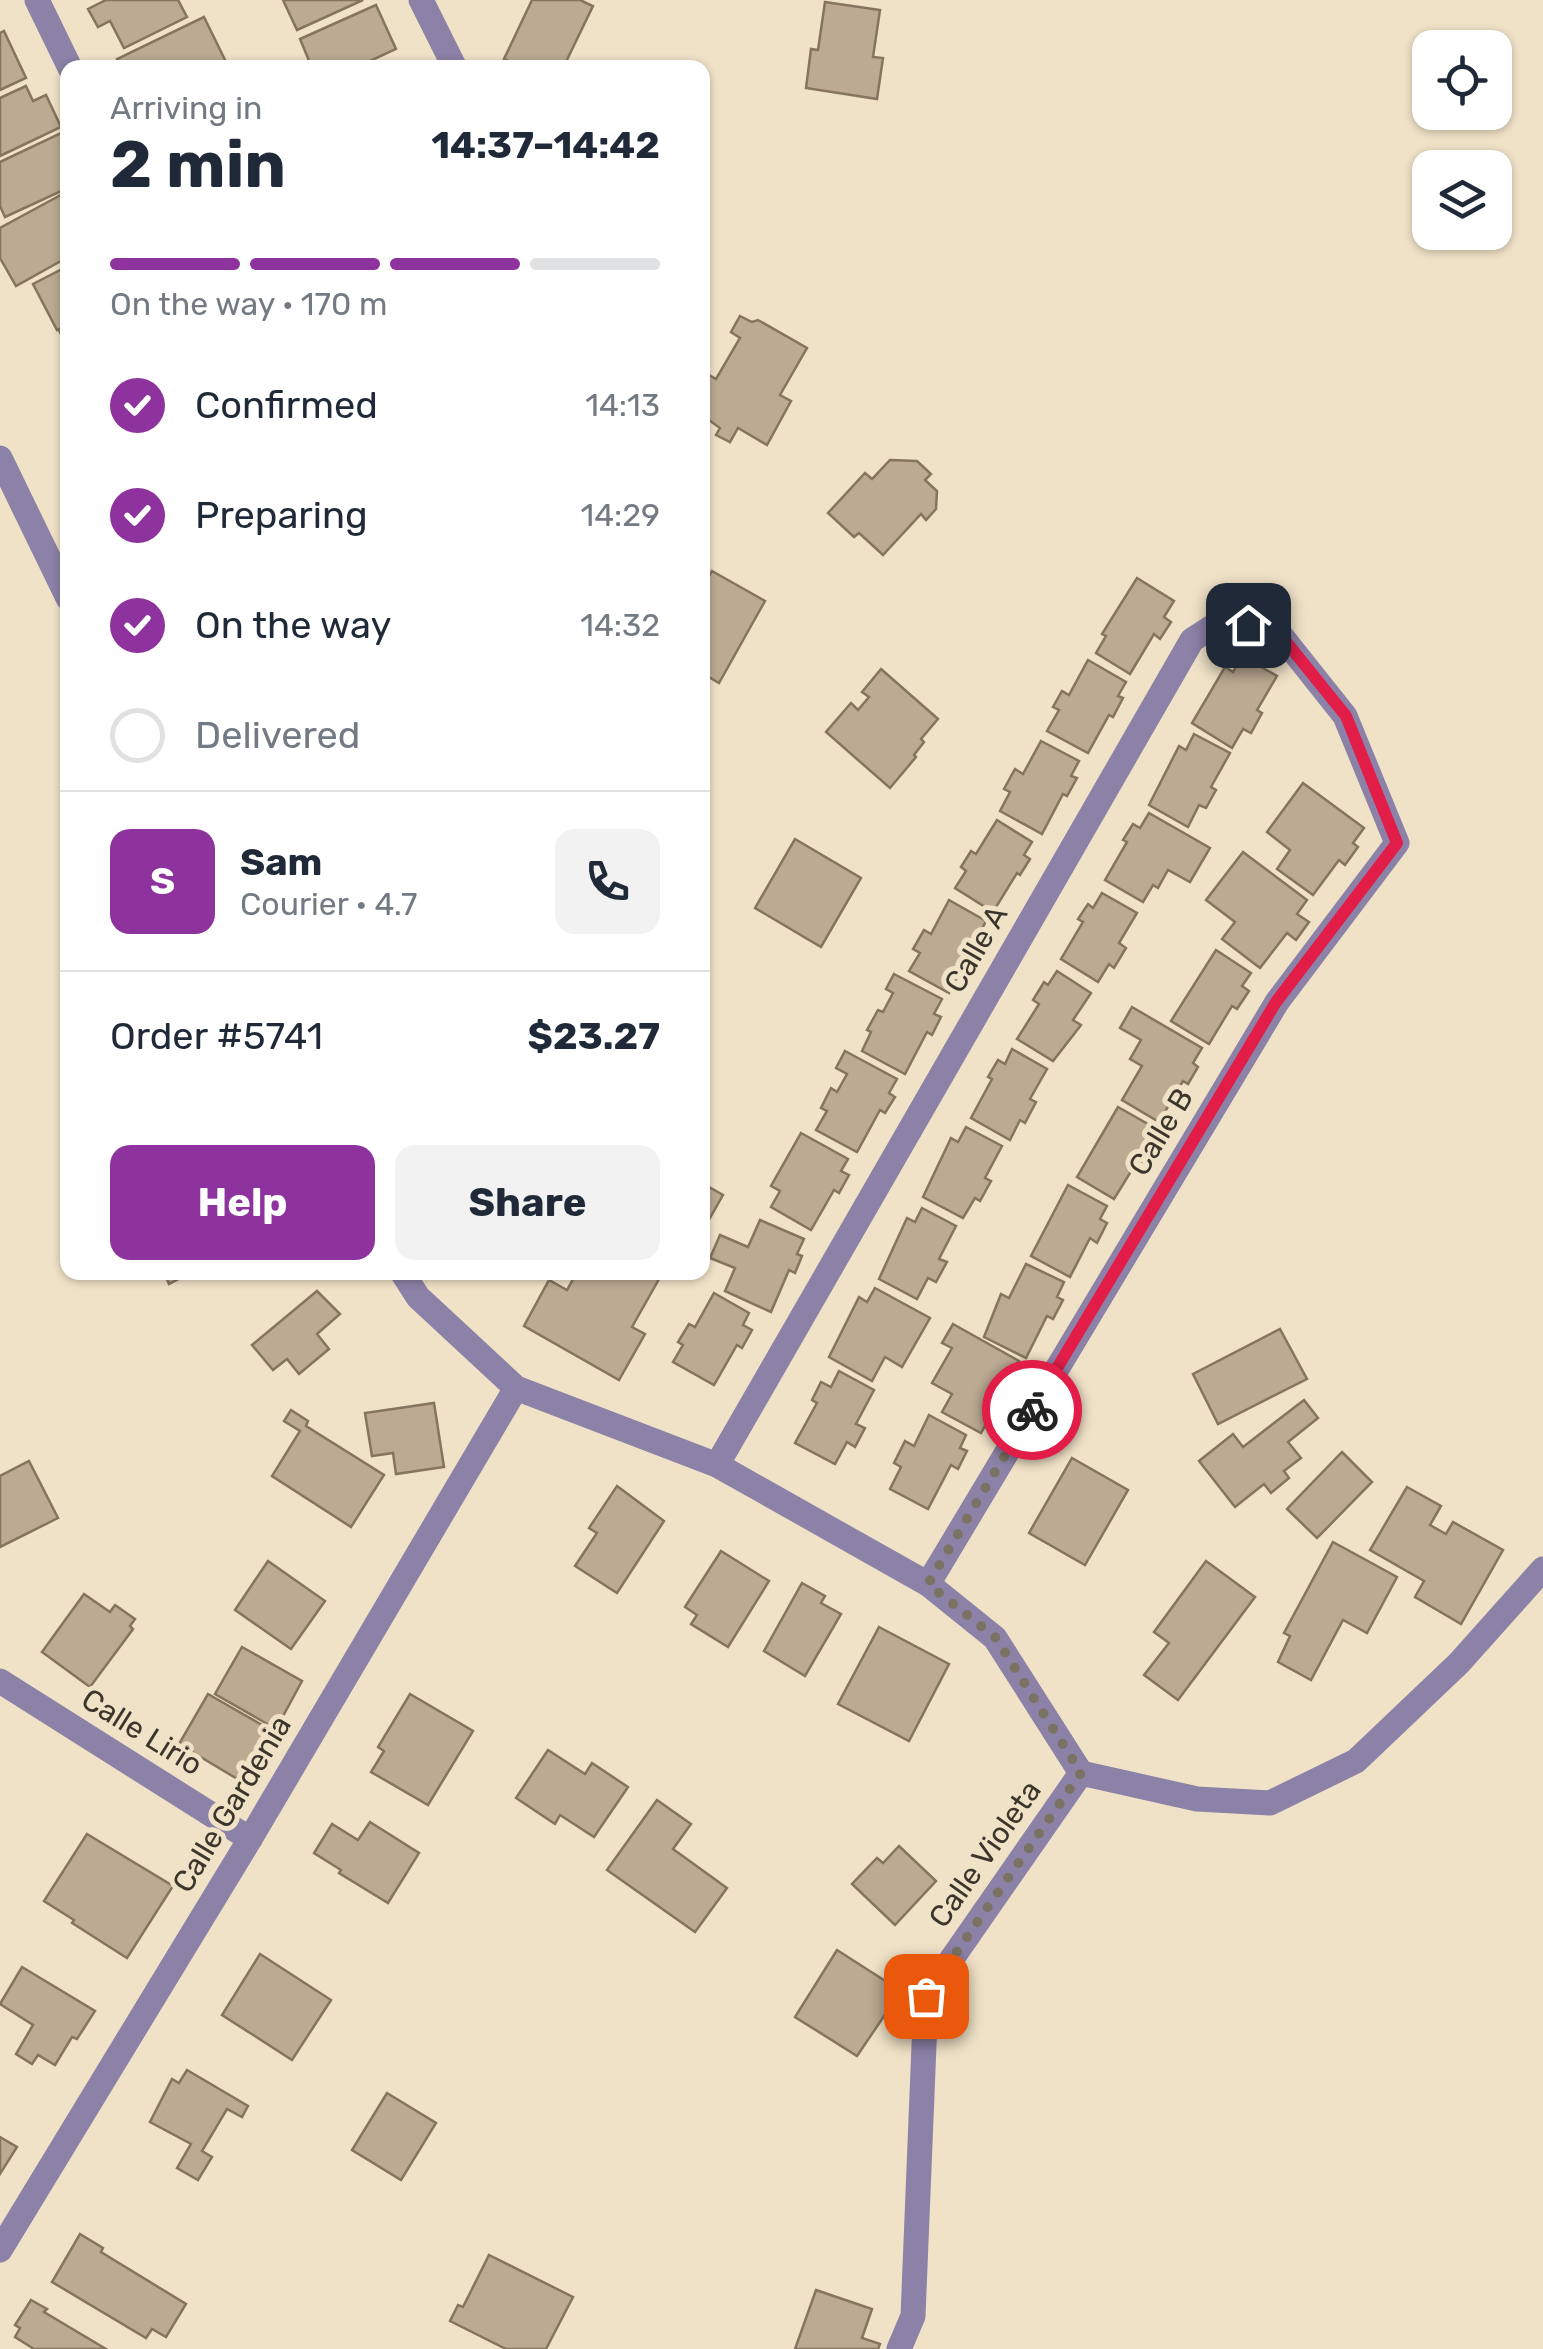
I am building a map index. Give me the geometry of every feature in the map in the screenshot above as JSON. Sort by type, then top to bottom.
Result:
[{"type":"street","points":[[37,0],[66,60]]},
{"type":"street","points":[[421,0],[451,60]]},
{"type":"street","points":[[0,458],[60,582]]},
{"type":"street","name":"Calle A","points":[[717,1465],[1192,640],[1220,622],[1275,628],[1346,716]]},
{"type":"street","name":"Calle B","points":[[928,1584],[1276,1002],[1397,843],[1346,716]]},
{"type":"street","name":"Calle Violeta","points":[[407,1280],[418,1296],[516,1388],[717,1465],[928,1584],[996,1638],[1081,1773],[926,1996],[913,2316],[898,2349]]},
{"type":"street","name":"Calle Gardenia","points":[[0,2250],[516,1388]]},
{"type":"street","points":[[1081,1773],[1197,1799],[1270,1803],[1356,1760],[1459,1663],[1543,1569]]},
{"type":"street","name":"Calle Lirio","points":[[0,1681],[250,1838]]},
{"type":"building","points":[[106,0],[178,0],[187,17],[124,48],[110,21],[98,27],[88,9]]},
{"type":"building","points":[[283,0],[363,0],[297,30]]},
{"type":"building","points":[[532,0],[580,0],[593,6],[567,60],[504,59]]},
{"type":"building","points":[[825,2],[880,10],[873,57],[883,58],[877,99],[806,88],[811,49],[818,50]]},
{"type":"building","points":[[376,5],[396,49],[372,60],[309,60],[300,39]]},
{"type":"building","points":[[204,17],[225,60],[117,60]]},
{"type":"building","points":[[4,31],[26,78],[0,90],[0,33]]},
{"type":"building","points":[[26,86],[33,101],[46,95],[60,127],[0,156],[0,98]]},
{"type":"building","points":[[60,133],[60,192],[5,217],[0,206],[0,162]]},
{"type":"building","points":[[60,195],[60,261],[16,286],[0,258],[0,228]]},
{"type":"building","points":[[60,270],[60,329],[57,330],[33,284]]},
{"type":"building","points":[[740,316],[752,322],[758,320],[807,348],[780,395],[791,401],[767,445],[738,428],[730,442],[716,435],[720,428],[710,421],[710,376],[716,379],[740,338],[731,332]]},
{"type":"building","points":[[890,460],[917,461],[931,474],[925,480],[937,491],[936,509],[926,520],[921,514],[883,555],[859,533],[854,537],[828,513],[865,473],[872,479]]},
{"type":"building","points":[[712,571],[765,601],[719,683],[710,678]]},
{"type":"building","points":[[1137,578],[1174,601],[1164,617],[1171,622],[1160,639],[1154,634],[1130,674],[1096,653],[1106,636],[1102,634]]},
{"type":"building","points":[[1242,656],[1277,676],[1257,710],[1262,713],[1251,733],[1243,729],[1232,748],[1192,723],[1225,667],[1233,672]]},
{"type":"building","points":[[1088,660],[1126,682],[1113,717],[1109,715],[1088,753],[1047,731],[1059,710],[1053,707],[1062,691],[1069,695]]},
{"type":"building","points":[[881,669],[938,719],[921,739],[924,742],[916,757],[890,788],[826,732],[851,703],[858,710],[869,697],[862,692]]},
{"type":"building","points":[[1194,734],[1230,753],[1211,787],[1216,790],[1206,808],[1199,805],[1188,827],[1149,805],[1179,746],[1186,750]]},
{"type":"building","points":[[1041,741],[1079,761],[1071,776],[1077,778],[1067,796],[1063,794],[1042,834],[1000,811],[1010,792],[1004,789],[1015,769],[1023,774]]},
{"type":"building","points":[[1303,783],[1364,828],[1353,843],[1358,847],[1345,865],[1339,860],[1313,895],[1277,869],[1290,850],[1267,832]]},
{"type":"building","points":[[1149,813],[1210,848],[1190,882],[1168,870],[1158,888],[1153,885],[1143,902],[1105,880],[1133,824],[1140,828]]},
{"type":"building","points":[[997,820],[1032,842],[1024,855],[1030,859],[993,912],[955,888],[966,871],[961,867],[971,851],[976,854]]},
{"type":"building","points":[[795,839],[861,878],[821,947],[755,908]]},
{"type":"building","points":[[1243,852],[1307,900],[1297,914],[1309,922],[1296,940],[1287,933],[1260,968],[1222,939],[1235,922],[1206,900]]},
{"type":"building","points":[[1102,893],[1137,913],[1119,943],[1126,948],[1114,968],[1109,964],[1098,982],[1061,959],[1083,922],[1078,919],[1088,904],[1093,908]]},
{"type":"building","points":[[949,900],[986,921],[979,935],[984,938],[975,957],[970,953],[949,993],[909,971],[920,953],[913,949],[924,930],[931,934]]},
{"type":"building","points":[[1216,950],[1251,973],[1242,986],[1249,991],[1237,1009],[1232,1006],[1209,1044],[1171,1021]]},
{"type":"building","points":[[1057,971],[1091,993],[1073,1020],[1081,1025],[1053,1061],[1017,1039],[1039,1004],[1033,1000],[1044,982],[1048,985]]},
{"type":"building","points":[[894,974],[942,999],[934,1014],[941,1017],[932,1035],[927,1032],[905,1074],[862,1051],[871,1032],[867,1030],[893,993],[886,989]]},
{"type":"building","points":[[1132,1007],[1202,1048],[1193,1063],[1198,1067],[1188,1084],[1183,1081],[1159,1122],[1122,1100],[1142,1066],[1130,1059],[1141,1040],[1120,1028]]},
{"type":"building","points":[[1012,1049],[1047,1069],[1030,1099],[1036,1102],[1025,1123],[1020,1120],[1010,1140],[971,1118],[998,1060],[1005,1064]]},
{"type":"building","points":[[845,1051],[897,1079],[889,1093],[895,1097],[885,1113],[880,1110],[857,1152],[816,1130],[827,1111],[821,1108],[831,1088],[837,1092],[847,1074],[836,1068]]},
{"type":"building","points":[[1118,1107],[1155,1128],[1148,1142],[1153,1145],[1143,1162],[1138,1160],[1114,1199],[1077,1177]]},
{"type":"building","points":[[966,1127],[1002,1146],[985,1178],[991,1181],[980,1201],[975,1198],[963,1218],[923,1197],[951,1138],[958,1142]]},
{"type":"building","points":[[801,1133],[848,1159],[841,1171],[849,1175],[839,1193],[834,1190],[811,1230],[771,1207],[780,1191],[771,1186]]},
{"type":"building","points":[[1068,1185],[1107,1206],[1100,1219],[1107,1223],[1097,1243],[1090,1238],[1070,1277],[1031,1256]]},
{"type":"building","points":[[710,1188],[723,1195],[710,1218]]},
{"type":"building","points":[[922,1208],[956,1226],[939,1259],[947,1262],[936,1282],[928,1278],[917,1299],[879,1279],[907,1218],[915,1222]]},
{"type":"building","points":[[760,1220],[804,1239],[795,1273],[789,1270],[771,1312],[725,1291],[735,1268],[710,1258],[720,1235],[748,1247]]},
{"type":"building","points":[[1026,1264],[1064,1282],[1057,1297],[1063,1300],[1053,1319],[1047,1316],[1026,1358],[984,1337],[1001,1294],[1009,1298]]},
{"type":"building","points":[[549,1280],[567,1290],[573,1280],[658,1280],[632,1327],[645,1334],[619,1380],[524,1326]]},
{"type":"building","points":[[875,1288],[930,1318],[902,1367],[885,1357],[872,1381],[829,1357],[859,1297],[867,1302]]},
{"type":"building","points":[[317,1291],[340,1314],[317,1334],[329,1349],[299,1374],[287,1359],[273,1370],[252,1345]]},
{"type":"building","points":[[714,1293],[749,1313],[743,1325],[752,1330],[742,1348],[737,1345],[714,1385],[673,1362],[683,1345],[678,1342],[689,1324],[695,1327]]},
{"type":"building","points":[[953,1324],[1019,1361],[1011,1374],[1019,1378],[1009,1397],[1003,1394],[981,1433],[942,1412],[952,1394],[932,1383],[952,1348],[942,1343]]},
{"type":"building","points":[[1280,1329],[1307,1379],[1218,1424],[1193,1374]]},
{"type":"building","points":[[839,1371],[874,1390],[856,1424],[865,1428],[855,1447],[847,1442],[835,1464],[795,1443],[817,1403],[812,1400],[821,1382],[831,1387]]},
{"type":"building","points":[[1304,1400],[1318,1418],[1288,1442],[1301,1458],[1284,1471],[1289,1478],[1271,1493],[1264,1484],[1235,1507],[1199,1461],[1233,1434],[1243,1447]]},
{"type":"building","points":[[434,1403],[444,1467],[396,1474],[393,1453],[372,1456],[365,1413]]},
{"type":"building","points":[[291,1410],[308,1421],[306,1426],[384,1475],[351,1527],[272,1476],[300,1431],[284,1421]]},
{"type":"building","points":[[929,1415],[966,1435],[960,1448],[967,1451],[958,1469],[951,1465],[928,1509],[890,1489],[901,1467],[894,1463],[905,1441],[914,1446]]},
{"type":"building","points":[[1342,1452],[1372,1482],[1317,1538],[1287,1509]]},
{"type":"building","points":[[1072,1458],[1128,1490],[1085,1565],[1029,1533]]},
{"type":"building","points":[[29,1461],[58,1518],[0,1547],[0,1476]]},
{"type":"building","points":[[617,1486],[664,1521],[617,1593],[575,1566],[597,1533],[589,1528]]},
{"type":"building","points":[[1407,1487],[1441,1506],[1430,1525],[1446,1534],[1453,1522],[1503,1550],[1461,1624],[1415,1597],[1424,1581],[1370,1550]]},
{"type":"building","points":[[1333,1542],[1397,1577],[1367,1633],[1343,1620],[1311,1680],[1278,1662],[1290,1636],[1284,1633]]},
{"type":"building","points":[[721,1551],[769,1581],[728,1647],[691,1624],[697,1615],[685,1607]]},
{"type":"building","points":[[268,1561],[325,1601],[291,1649],[235,1610]]},
{"type":"building","points":[[1206,1561],[1255,1597],[1178,1700],[1144,1675],[1169,1643],[1154,1632]]},
{"type":"building","points":[[802,1583],[825,1596],[821,1603],[841,1614],[805,1676],[764,1651]]},
{"type":"building","points":[[84,1594],[110,1612],[115,1605],[135,1619],[130,1626],[133,1629],[90,1687],[42,1652]]},
{"type":"building","points":[[879,1627],[949,1664],[909,1741],[838,1704]]},
{"type":"building","points":[[242,1647],[302,1681],[276,1729],[215,1694]]},
{"type":"building","points":[[208,1694],[269,1729],[239,1780],[179,1744]]},
{"type":"building","points":[[410,1694],[473,1731],[428,1805],[371,1772],[384,1751],[378,1747]]},
{"type":"building","points":[[548,1750],[585,1774],[592,1763],[628,1787],[594,1837],[560,1815],[555,1824],[516,1798]]},
{"type":"building","points":[[657,1800],[691,1824],[673,1849],[727,1888],[695,1932],[607,1870]]},
{"type":"building","points":[[370,1822],[419,1853],[388,1903],[314,1853],[332,1824],[358,1840]]},
{"type":"building","points":[[87,1834],[173,1886],[127,1958],[44,1901]]},
{"type":"building","points":[[899,1846],[936,1881],[895,1925],[852,1884],[877,1858],[883,1863]]},
{"type":"building","points":[[837,1950],[901,1991],[857,2056],[795,2017]]},
{"type":"building","points":[[260,1954],[331,2000],[292,2060],[222,2015]]},
{"type":"building","points":[[22,1967],[95,2011],[77,2039],[72,2037],[55,2065],[38,2055],[32,2064],[16,2054],[33,2025],[0,2004]]},
{"type":"building","points":[[187,2070],[248,2106],[242,2117],[227,2109],[202,2151],[212,2157],[198,2180],[177,2168],[191,2144],[150,2122],[172,2079],[179,2083]]},
{"type":"building","points":[[387,2093],[436,2123],[401,2180],[352,2150]]},
{"type":"building","points":[[0,2137],[17,2147],[0,2174]]},
{"type":"building","points":[[80,2234],[103,2248],[101,2252],[186,2304],[166,2337],[152,2329],[146,2338],[52,2282]]},
{"type":"building","points":[[489,2255],[573,2297],[546,2349],[506,2349],[450,2321],[458,2305],[463,2307]]},
{"type":"building","points":[[816,2290],[872,2309],[862,2338],[880,2344],[878,2349],[795,2349]]},
{"type":"building","points":[[31,2300],[106,2349],[34,2349],[15,2337],[20,2328],[15,2325]]},
{"type":"way so far","points":[[926,1996],[1081,1773],[996,1638],[928,1584],[1032,1410]]},
{"type":"route","points":[[1032,1410],[1276,1002],[1397,843],[1346,716],[1275,628],[1248,625]]}]
